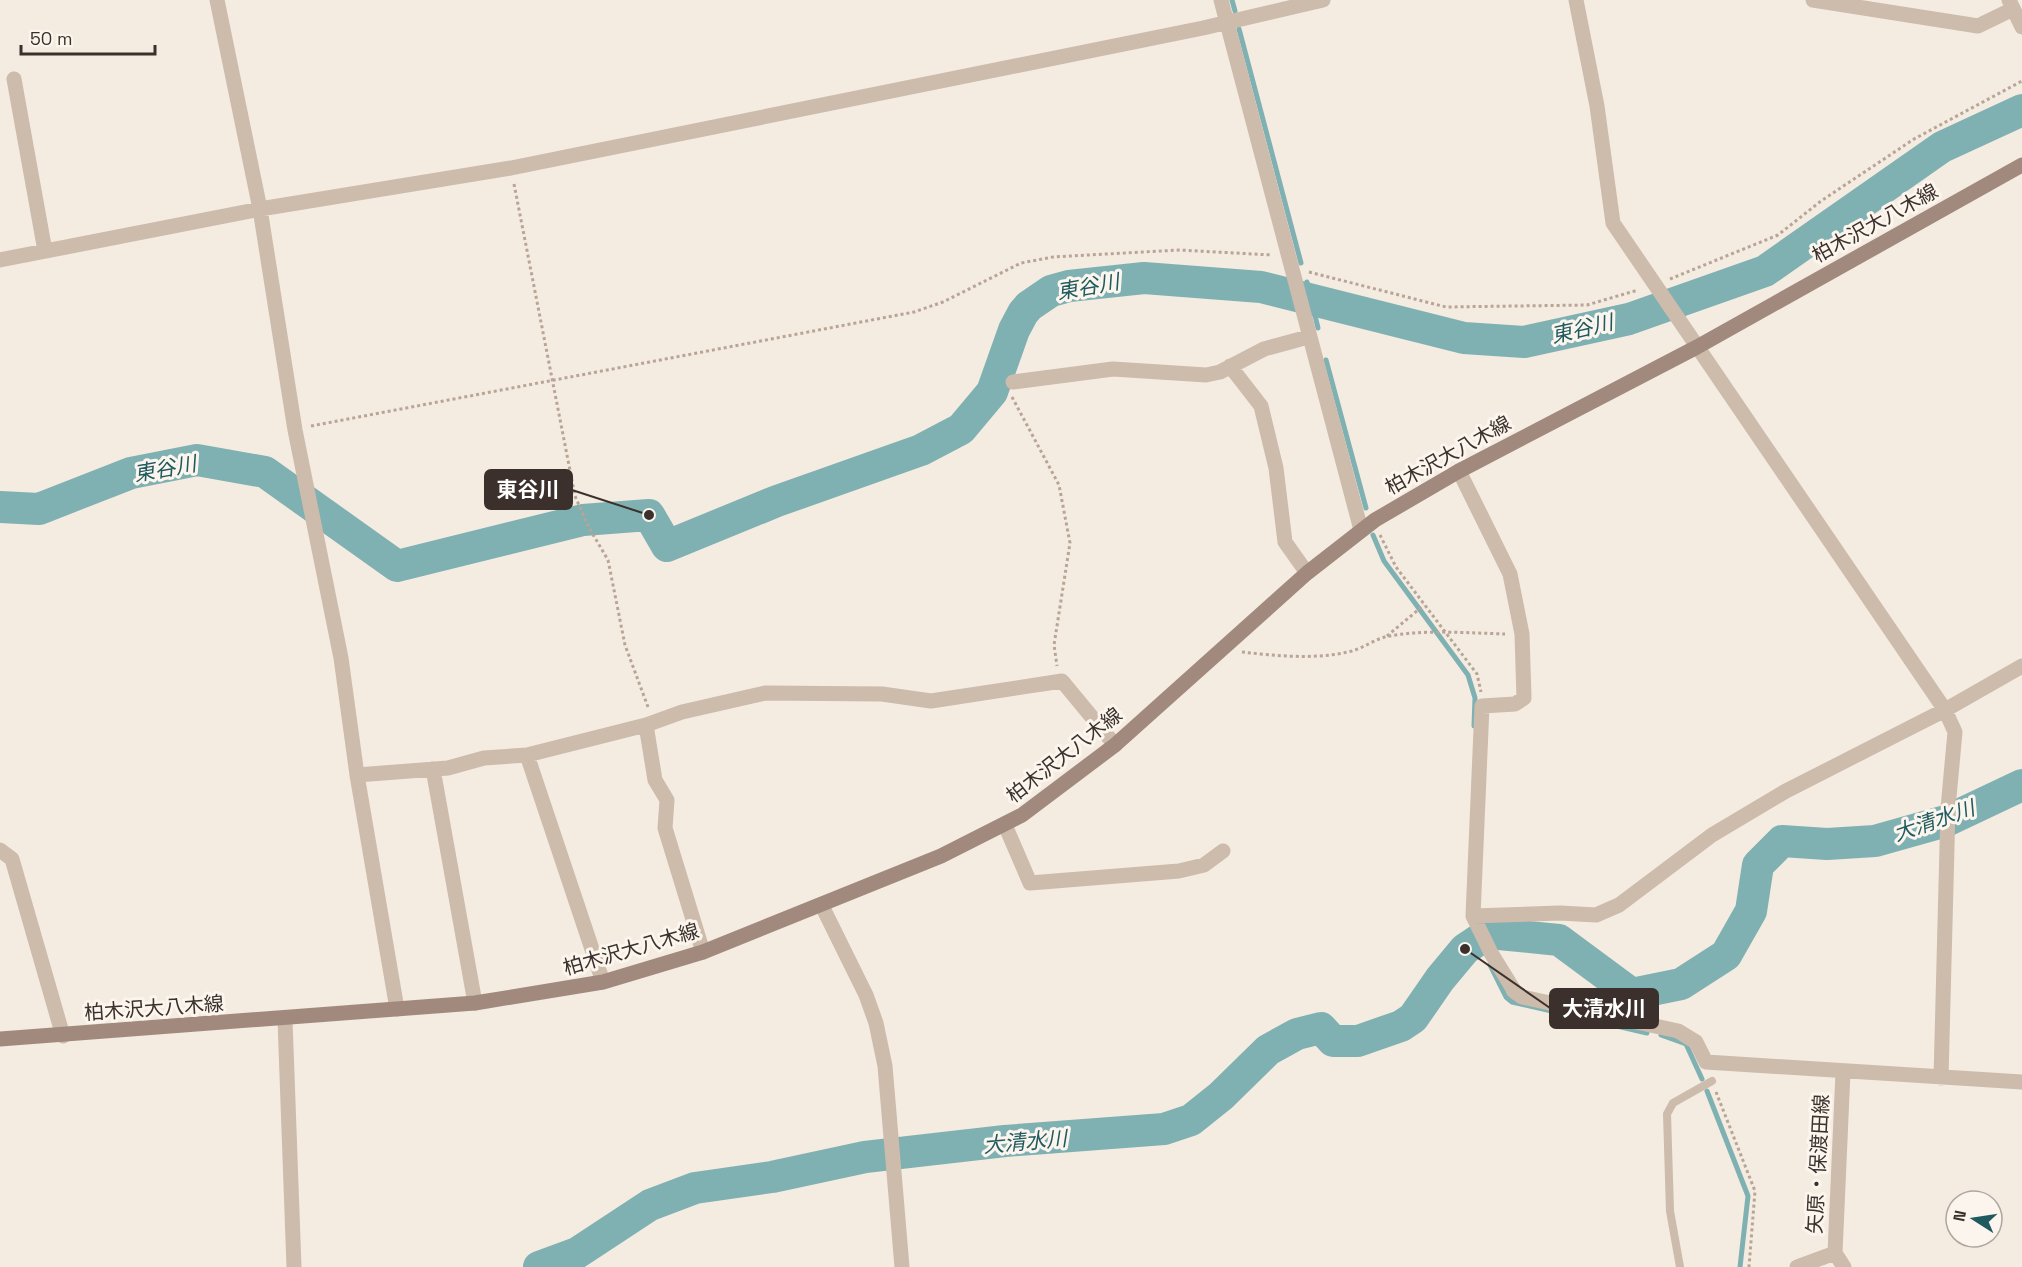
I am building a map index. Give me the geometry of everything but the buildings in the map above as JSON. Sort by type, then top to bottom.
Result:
[{"type":"main road","name":"柏木沢大八木線","points":[[0,1040],[285,1020],[475,1003],[603,982],[703,952],[822,906],[1005,825],[1115,745],[1307,573],[1361,530],[1459,471],[1697,347],[2022,165]]},
{"type":"street","points":[[217,0],[260,209],[295,430],[341,658],[357,775],[397,1009]]},
{"type":"street","points":[[1221,0],[1361,530]]},
{"type":"street","points":[[0,260],[260,209],[511,168],[1227,22],[1323,0]]},
{"type":"street","points":[[1576,0],[1597,106],[1613,223],[1945,710],[1955,732],[1948,818],[1941,1078]]},
{"type":"street","points":[[1813,0],[1978,26],[2011,4],[2022,27]]},
{"type":"street","points":[[14,79],[45,251]]},
{"type":"street","points":[[1013,382],[1113,369],[1206,375],[1220,372],[1264,349],[1307,332]]},
{"type":"street","points":[[1230,366],[1261,406],[1276,468],[1285,542],[1307,573]]},
{"type":"street","points":[[1459,471],[1510,574],[1522,634],[1524,698],[1515,704],[1482,706],[1474,920],[1515,992],[1522,997],[1678,1031],[1696,1042],[1706,1062],[1843,1072]]},
{"type":"street","points":[[1474,920],[1560,913],[1596,915],[1619,905],[1712,835],[1786,791],[1945,710],[2022,666]]},
{"type":"street","points":[[357,775],[433,769],[484,758],[527,755],[650,724],[682,712],[765,693],[882,694],[931,701],[1062,681],[1115,745]]},
{"type":"street","points":[[650,724],[655,780],[667,800],[665,828],[703,952]]},
{"type":"street","points":[[527,755],[603,982]]},
{"type":"street","points":[[433,769],[475,1003]]},
{"type":"street","points":[[1005,825],[1030,883],[1179,871],[1204,865],[1224,851]]},
{"type":"street","points":[[0,849],[12,859],[63,1036]]},
{"type":"street","points":[[822,906],[866,994],[876,1023],[885,1066],[902,1267]]},
{"type":"street","points":[[285,1020],[294,1267]]},
{"type":"street","name":"矢原・保渡田線","points":[[1797,1267],[1835,1253],[1843,1072],[2022,1082]]},
{"type":"street","points":[[1835,1253],[1844,1267]]},
{"type":"lane","points":[[1680,1267],[1670,1211],[1667,1114],[1673,1103],[1712,1081]]},
{"type":"path","points":[[1293,276],[1311,272],[1446,307],[1587,305],[1658,287],[1778,235],[1821,201],[1914,139],[2022,81]]},
{"type":"path","points":[[511,168],[575,496],[588,526],[608,560],[625,645],[650,724]]},
{"type":"path","points":[[295,430],[914,312],[943,302],[1021,263],[1053,257],[1179,250],[1287,256]]},
{"type":"path","points":[[1013,382],[1008,390],[1059,485],[1070,543],[1054,645],[1062,681]]},
{"type":"path","points":[[1379,531],[1396,567],[1477,674],[1482,706]]},
{"type":"path","points":[[1222,650],[1272,656],[1330,655],[1353,651],[1386,637],[1424,605]]},
{"type":"path","points":[[1386,637],[1444,632],[1522,634]]},
{"type":"path","points":[[1712,1081],[1755,1191],[1749,1267]]},
{"type":"waterway","points":[[1232,0],[1235,11]]},
{"type":"waterway","points":[[1239,29],[1301,263]]},
{"type":"waterway","name":"東谷川","points":[[0,507],[39,509],[131,473],[197,460],[265,472],[397,566],[583,520],[649,515],[667,546],[777,501],[921,450],[961,429],[992,392],[1014,330],[1023,313],[1051,291],[1069,286],[1144,278],[1261,287],[1464,338],[1524,342],[1629,319],[1765,271],[1942,147],[2022,110]]},
{"type":"waterway","points":[[1307,282],[1318,328]]},
{"type":"waterway","points":[[1326,360],[1366,508]]},
{"type":"waterway","points":[[1373,535],[1384,561],[1468,675],[1475,698],[1474,726]]},
{"type":"waterway","name":"大清水川","points":[[539,1267],[577,1253],[650,1205],[695,1188],[772,1177],[865,1157],[1005,1141],[1164,1129],[1191,1120],[1221,1096],[1268,1050],[1297,1034],[1321,1028],[1333,1041],[1358,1041],[1401,1026],[1413,1018],[1440,979],[1465,949],[1489,933],[1559,940],[1632,994],[1681,984],[1726,955],[1751,911],[1758,865],[1782,841],[1827,844],[1875,841],[1946,821],[2022,785]]},
{"type":"waterway","points":[[1490,965],[1506,997],[1512,1002],[1647,1033]]},
{"type":"waterway","points":[[1661,1035],[1686,1044],[1702,1079]]},
{"type":"waterway","points":[[1707,1091],[1748,1196],[1740,1267]]},
{"type":"place","name":"東谷川","points":[[649,515]]},
{"type":"place","name":"大清水川","points":[[1465,949]]}]
